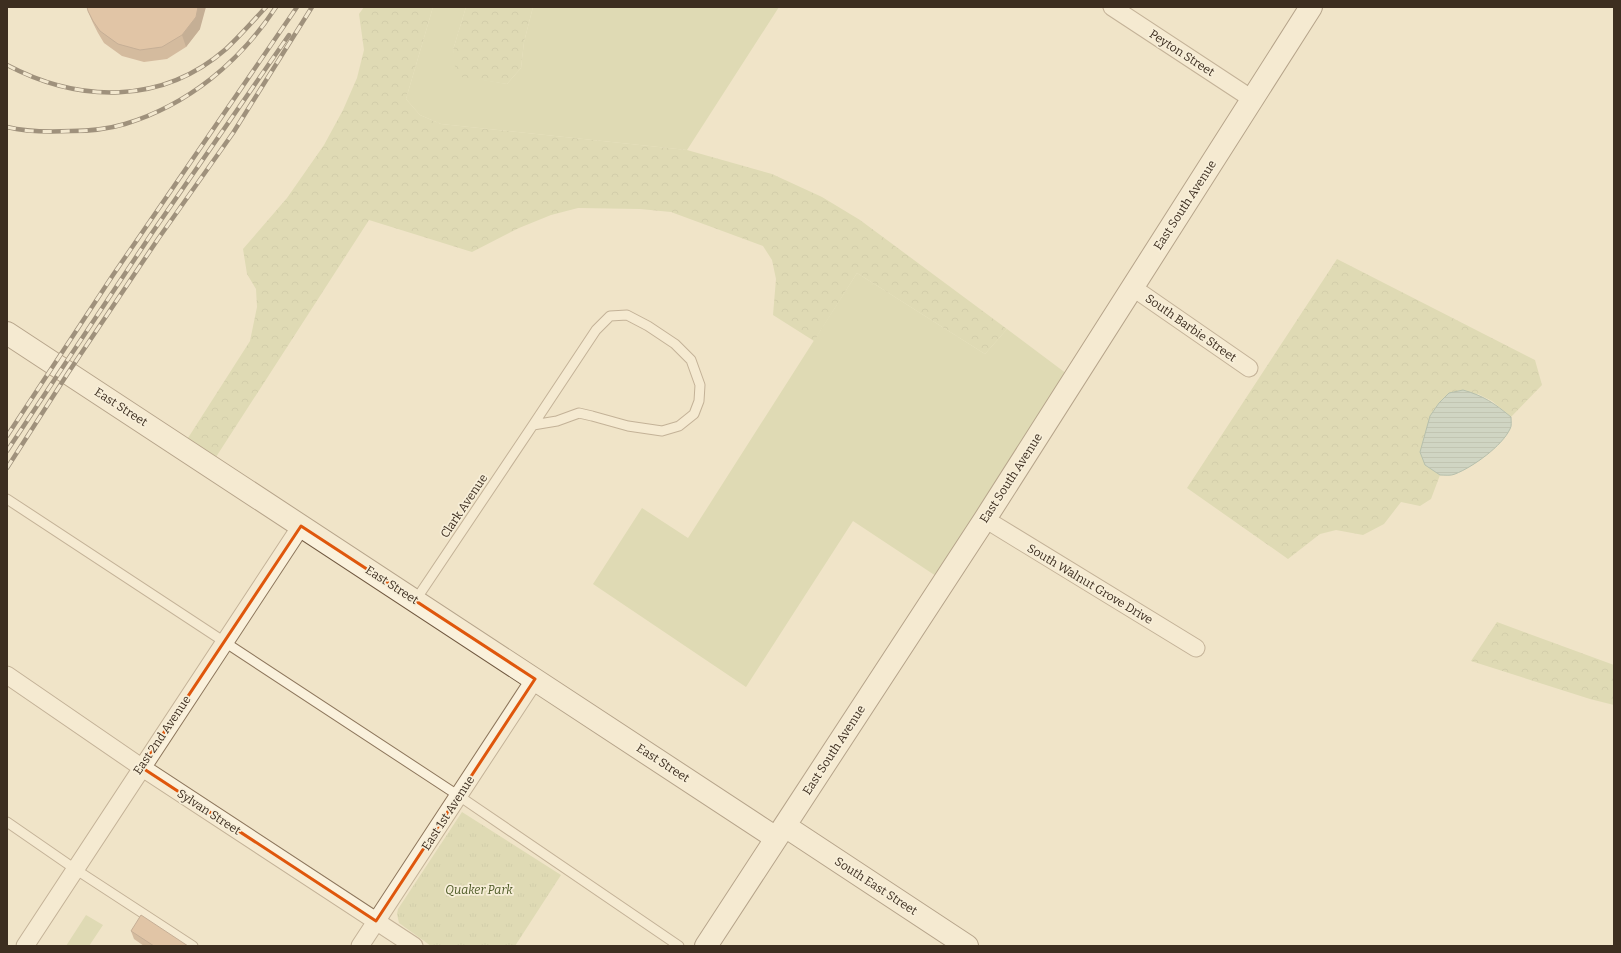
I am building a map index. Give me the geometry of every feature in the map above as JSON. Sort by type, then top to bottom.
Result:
[{"type":"street","name":"Peyton Street","points":[[1112,7],[1252,99]]},
{"type":"street","name":"East South Avenue","points":[[706,946],[985,519],[1311,7]]},
{"type":"street","name":"South Barbie Street","points":[[1132,287],[1249,368]]},
{"type":"street","name":"East Street","points":[[7,333],[535,679],[780,832]]},
{"type":"street","name":"South Walnut Grove Drive","points":[[985,519],[1196,648]]},
{"type":"street","name":"East 2nd Avenue","points":[[25,946],[301,526]]},
{"type":"street","name":"Sylvan Street","points":[[7,675],[141,768],[414,946]]},
{"type":"street","name":"East 1st Avenue","points":[[360,946],[535,679]]},
{"type":"street","name":"South East Street","points":[[780,832],[967,946]]},
{"type":"lane","name":"Clark Avenue","points":[[415,601],[596,330],[610,316],[628,315],[675,344],[691,360],[700,385],[699,401],[694,414],[679,426],[662,431],[628,426],[579,413],[557,421],[533,425]]},
{"type":"lane","points":[[7,499],[459,796],[679,946]]},
{"type":"lane","points":[[7,822],[192,946]]},
{"type":"highlighted area","points":[[301,526],[535,679],[376,921],[141,767]]},
{"type":"green space","points":[[364,7],[433,7],[406,99],[420,115],[441,124],[687,150],[772,174],[822,197],[860,220],[1007,329],[985,354],[857,273],[814,341],[773,315],[776,279],[772,260],[763,246],[671,212],[640,209],[578,208],[551,215],[519,228],[472,252],[369,220],[216,457],[188,438],[250,341],[257,307],[256,289],[247,274],[243,249],[287,198],[324,145],[343,110],[357,78],[364,50],[359,14]]},
{"type":"green space","points":[[433,7],[466,7],[453,50],[461,76],[507,84],[521,68],[524,42],[533,7],[779,7],[687,150],[441,124],[420,115],[406,99]]},
{"type":"green space","points":[[466,7],[533,7],[524,42],[521,68],[507,84],[461,77],[455,67],[453,50]]},
{"type":"green space","points":[[1337,259],[1535,360],[1542,385],[1511,417],[1492,401],[1478,394],[1449,393],[1439,403],[1430,416],[1425,465],[1440,475],[1431,499],[1420,506],[1401,502],[1384,524],[1363,535],[1336,530],[1320,534],[1288,559],[1187,488]]},
{"type":"green space","points":[[857,273],[985,354],[1007,329],[1067,374],[936,576],[853,521],[746,687],[593,584],[642,508],[688,538]]},
{"type":"green space","points":[[1497,622],[1614,665],[1614,705],[1590,699],[1471,661]]},
{"type":"green space","name":"Quaker Park","points":[[462,812],[561,875],[515,946],[431,946],[399,923],[397,914],[398,909]]},
{"type":"green space","points":[[86,915],[103,925],[89,946],[66,946]]},
{"type":"water","points":[[1463,390],[1483,397],[1511,417],[1511,426],[1501,442],[1478,461],[1453,475],[1440,475],[1425,465],[1420,452],[1430,416],[1439,403],[1449,393]]},
{"type":"building","points":[[87,7],[198,7],[196,17],[182,35],[162,47],[140,50],[118,44],[100,31],[93,21]]},
{"type":"building","points":[[141,915],[188,946],[154,946],[131,931]]},
{"type":"railway","points":[[7,65],[34,78],[63,86],[91,91],[120,92],[148,89],[175,80],[201,67],[226,49],[266,7]]},
{"type":"railway","points":[[7,127],[22,130],[55,132],[92,130],[119,126],[148,116],[191,93],[211,79],[246,46],[276,7]]},
{"type":"railway","points":[[7,436],[113,275],[297,7]]},
{"type":"railway","points":[[7,468],[68,373],[158,239],[233,133],[312,7]]},
{"type":"railway","points":[[7,451],[152,233],[289,35]]}]
